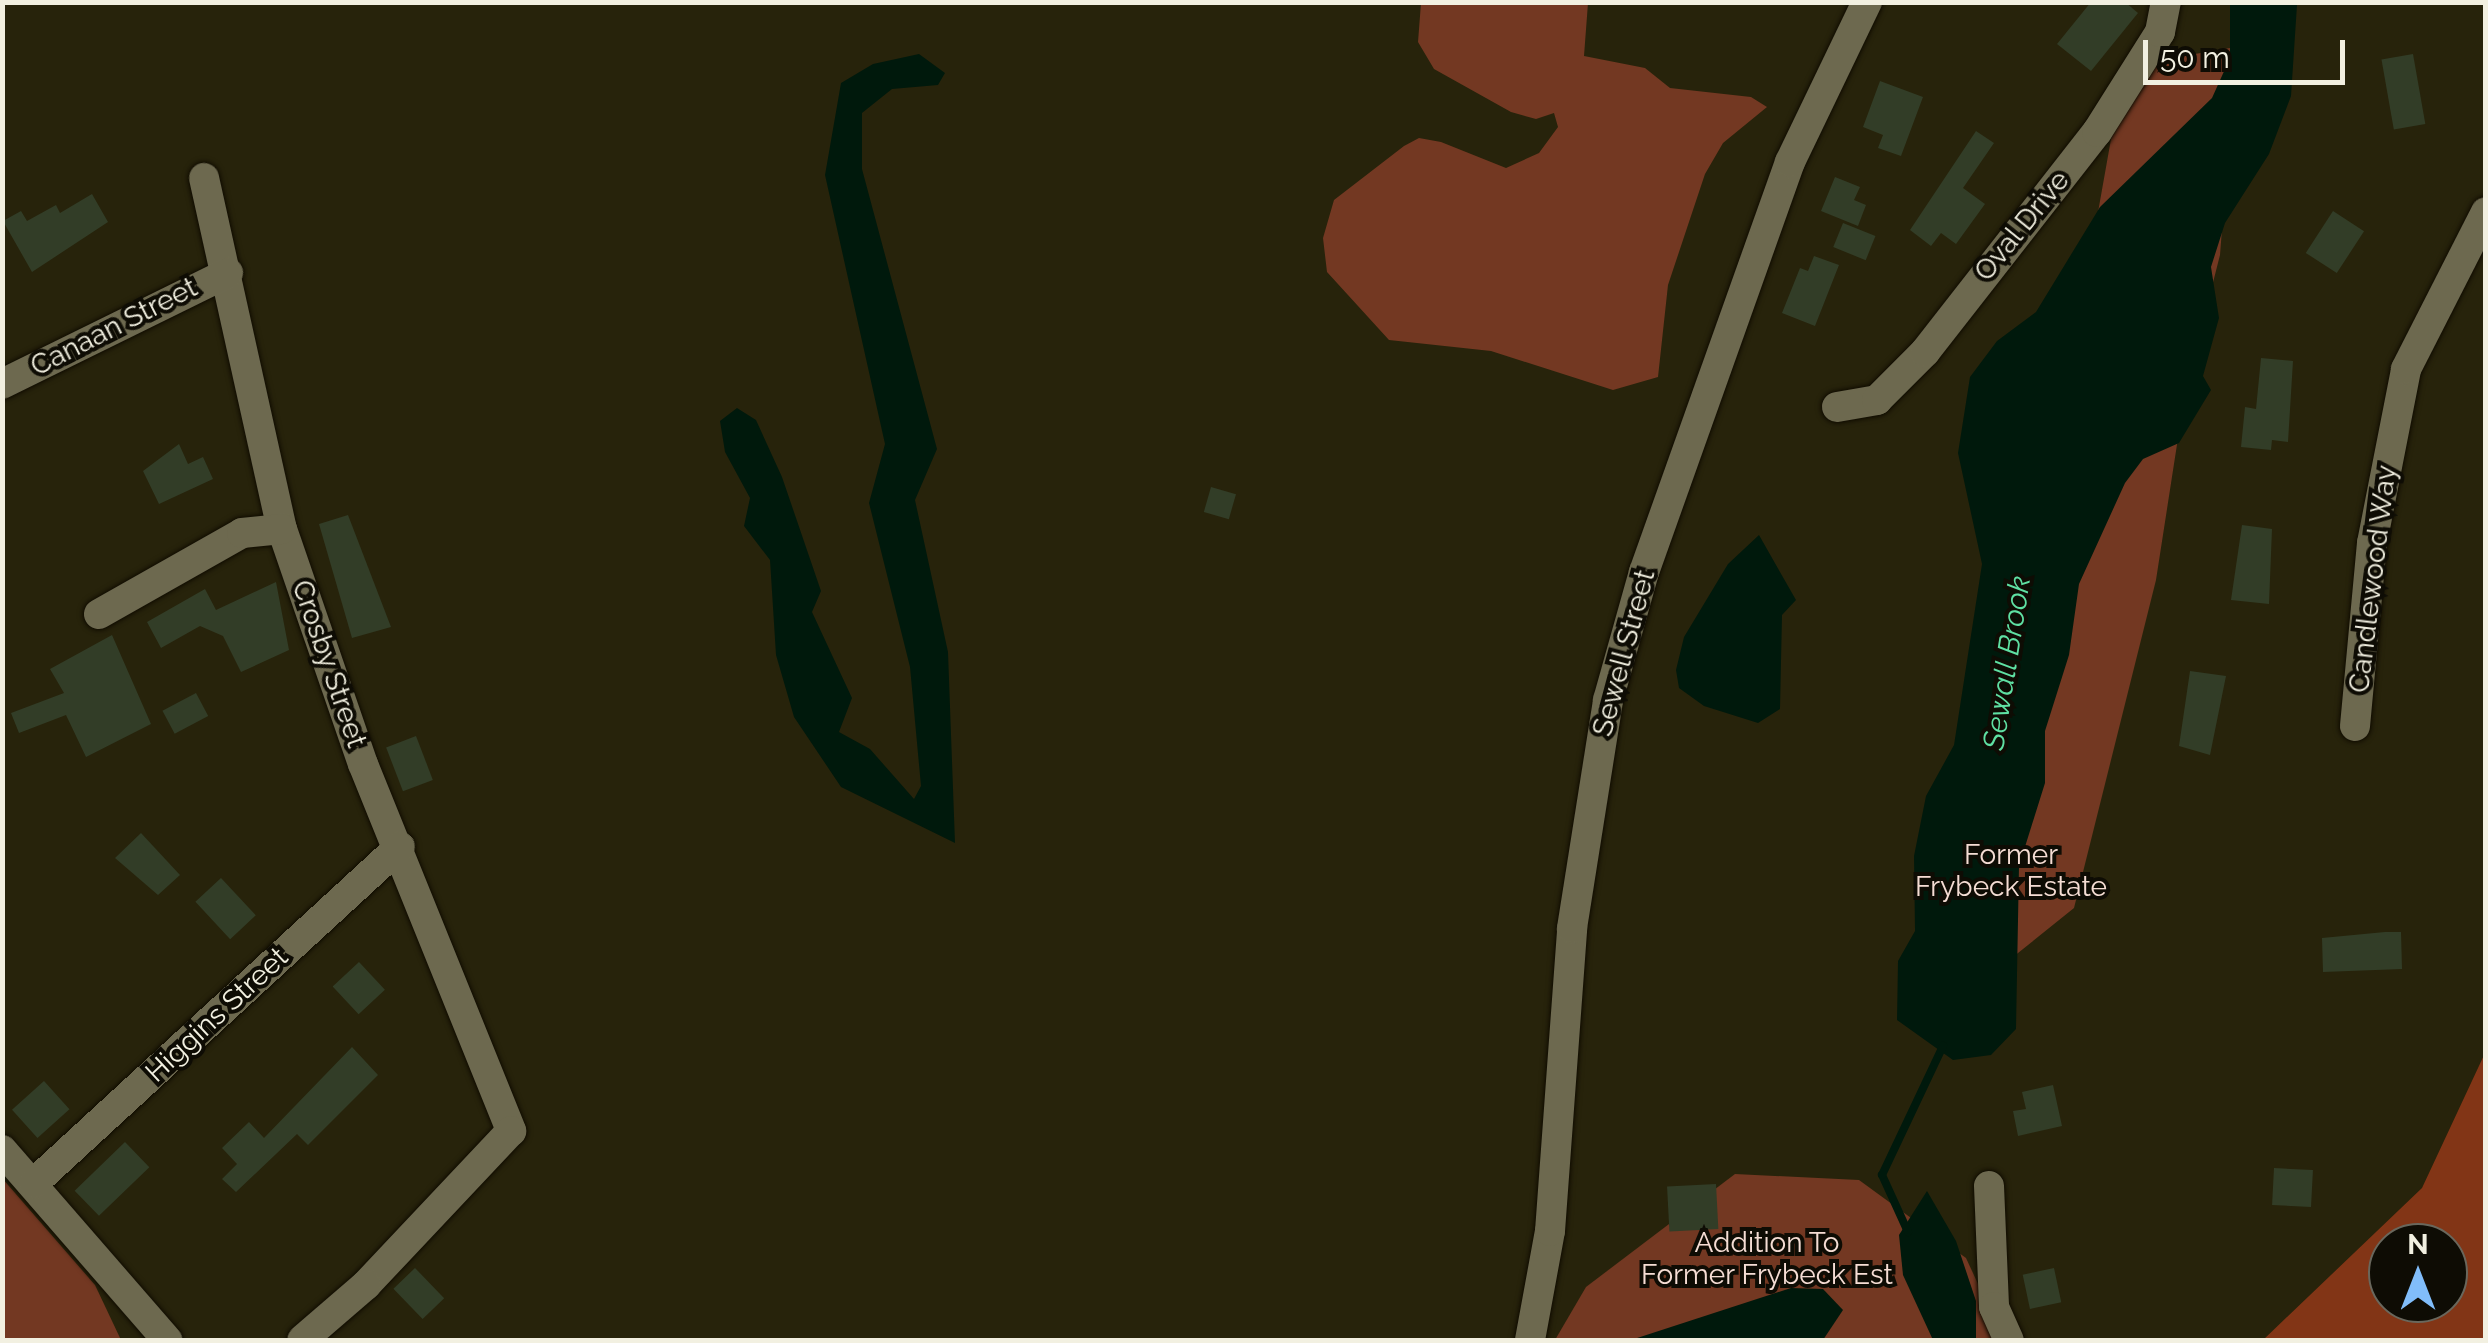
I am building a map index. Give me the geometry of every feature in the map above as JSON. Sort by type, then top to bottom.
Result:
[{"type":"street","name":"Sewell Street","points":[[1530,1340],[1550,1231],[1572,928],[1608,700],[1644,572],[1790,162],[1867,2]]},
{"type":"street","name":"Oval Drive","points":[[1837,407],[1876,400],[1925,352],[2097,132],[2160,32],[2166,2]]},
{"type":"street","name":"Crosby Street","points":[[204,178],[282,529],[511,1131],[302,1340]]},
{"type":"street","name":"Candlewood Way","points":[[2355,726],[2372,543],[2406,369],[2486,212]]},
{"type":"street","name":"Canaan Street","points":[[2,384],[182,289],[228,273]]},
{"type":"street","points":[[99,614],[242,533],[282,529]]},
{"type":"street","name":"Higgins Street","points":[[34,1183],[400,846]]},
{"type":"street","points":[[2,1150],[167,1340]]},
{"type":"street","points":[[1989,1186],[1994,1307],[2008,1340]]},
{"type":"green space","points":[[1421,3],[1588,3],[1584,56],[1645,68],[1670,88],[1751,97],[1767,107],[1723,143],[1705,174],[1668,285],[1658,377],[1613,390],[1491,351],[1389,340],[1327,272],[1323,238],[1334,200],[1404,146],[1419,138],[1441,142],[1506,168],[1539,153],[1558,127],[1554,113],[1536,119],[1511,112],[1434,69],[1418,42]]},
{"type":"green space","name":"Former Frybeck Estate","points":[[2236,47],[2220,255],[2185,393],[2156,580],[2074,908],[2013,957],[2012,590],[2063,409],[2124,66]]},
{"type":"green space","name":"Addition To Former Frybeck Est","points":[[1735,1174],[1859,1180],[1966,1258],[2004,1340],[1555,1340],[1586,1287]]},
{"type":"green space","points":[[2,1178],[95,1285],[121,1340],[3,1340]]},
{"type":"shaded area","points":[[2485,1053],[2485,1340],[2263,1340],[2368,1240],[2368,1323],[2468,1323],[2468,1223],[2385,1223],[2422,1188]]},
{"type":"water","points":[[2230,3],[2297,5],[2291,96],[2269,154],[2225,223],[2211,267],[2219,318],[2203,376],[2211,390],[2179,443],[2143,459],[2125,483],[2079,584],[2069,655],[2045,731],[2045,783],[2019,866],[2016,1029],[1991,1055],[1953,1060],[1897,1020],[1898,961],[1915,931],[1914,856],[1926,796],[1954,745],[1982,564],[1958,453],[1970,377],[1997,341],[2036,312],[2100,207],[2212,98],[2230,58]]},
{"type":"water","points":[[919,54],[945,73],[938,85],[892,89],[862,113],[862,169],[937,449],[915,500],[948,652],[955,843],[841,787],[794,717],[776,655],[770,560],[744,526],[750,498],[725,452],[720,421],[737,408],[756,420],[782,477],[821,591],[812,612],[852,698],[839,732],[870,749],[914,799],[921,786],[910,667],[869,503],[885,444],[825,175],[841,83],[873,64]]},
{"type":"water","points":[[1759,535],[1796,600],[1782,615],[1780,709],[1758,723],[1704,706],[1679,688],[1676,670],[1684,637],[1728,564]]},
{"type":"water","points":[[1927,1191],[1956,1241],[1976,1301],[1976,1340],[1933,1340],[1903,1275],[1899,1235]]},
{"type":"water","points":[[1791,1288],[1823,1289],[1843,1310],[1823,1340],[1631,1340]]},
{"type":"building","points":[[2091,2],[2125,2],[2138,13],[2091,71],[2057,44]]},
{"type":"building","points":[[2413,54],[2425,124],[2394,129],[2381,60]]},
{"type":"building","points":[[1880,81],[1923,97],[1901,156],[1878,148],[1883,135],[1863,127]]},
{"type":"building","points":[[1976,131],[1994,143],[1963,188],[1985,204],[1956,244],[1941,233],[1931,246],[1910,230]]},
{"type":"building","points":[[1835,177],[1860,187],[1854,200],[1866,205],[1858,226],[1821,211]]},
{"type":"building","points":[[92,194],[108,222],[32,272],[3,221],[21,211],[27,221],[56,205],[60,213]]},
{"type":"building","points":[[2333,211],[2364,231],[2337,273],[2306,253]]},
{"type":"building","points":[[1843,223],[1875,236],[1866,260],[1833,247]]},
{"type":"building","points":[[1814,256],[1839,265],[1815,326],[1782,313],[1800,268],[1808,271]]},
{"type":"building","points":[[2261,358],[2293,361],[2288,442],[2272,440],[2271,450],[2241,447],[2245,407],[2256,409]]},
{"type":"building","points":[[179,444],[188,464],[203,457],[213,479],[159,504],[143,471]]},
{"type":"building","points":[[1211,487],[1236,494],[1229,519],[1204,512]]},
{"type":"building","points":[[348,515],[391,627],[352,638],[319,524]]},
{"type":"building","points":[[2242,525],[2272,529],[2269,604],[2231,600]]},
{"type":"building","points":[[276,582],[289,650],[241,672],[223,636],[200,626],[161,648],[147,622],[205,589],[216,610]]},
{"type":"building","points":[[112,635],[151,724],[86,757],[66,715],[19,733],[11,713],[64,693],[50,669]]},
{"type":"building","points":[[2190,671],[2226,676],[2210,755],[2179,746]]},
{"type":"building","points":[[196,693],[208,716],[175,734],[162,711]]},
{"type":"building","points":[[416,736],[433,780],[403,791],[386,747]]},
{"type":"building","points":[[141,833],[180,875],[158,895],[115,858]]},
{"type":"building","points":[[221,878],[256,915],[230,939],[195,902]]},
{"type":"building","points":[[2401,932],[2402,969],[2323,972],[2322,938]]},
{"type":"building","points":[[359,962],[385,990],[359,1014],[333,987]]},
{"type":"building","points":[[352,1047],[378,1075],[308,1145],[297,1134],[236,1192],[222,1179],[237,1164],[222,1148],[249,1122],[264,1138]]},
{"type":"building","points":[[44,1081],[69,1109],[37,1138],[12,1110]]},
{"type":"building","points":[[2053,1085],[2062,1126],[2018,1136],[2013,1111],[2026,1109],[2022,1092]]},
{"type":"building","points":[[125,1142],[149,1167],[99,1216],[75,1191]]},
{"type":"building","points":[[2274,1168],[2313,1170],[2311,1207],[2272,1205]]},
{"type":"building","points":[[1716,1184],[1718,1229],[1669,1232],[1667,1187]]},
{"type":"building","points":[[415,1268],[444,1298],[423,1319],[393,1289]]},
{"type":"building","points":[[2054,1268],[2061,1302],[2030,1309],[2023,1275]]},
{"type":"waterway","name":"Sewall Brook","points":[[1908,1232],[1882,1175],[1943,1046]]}]
